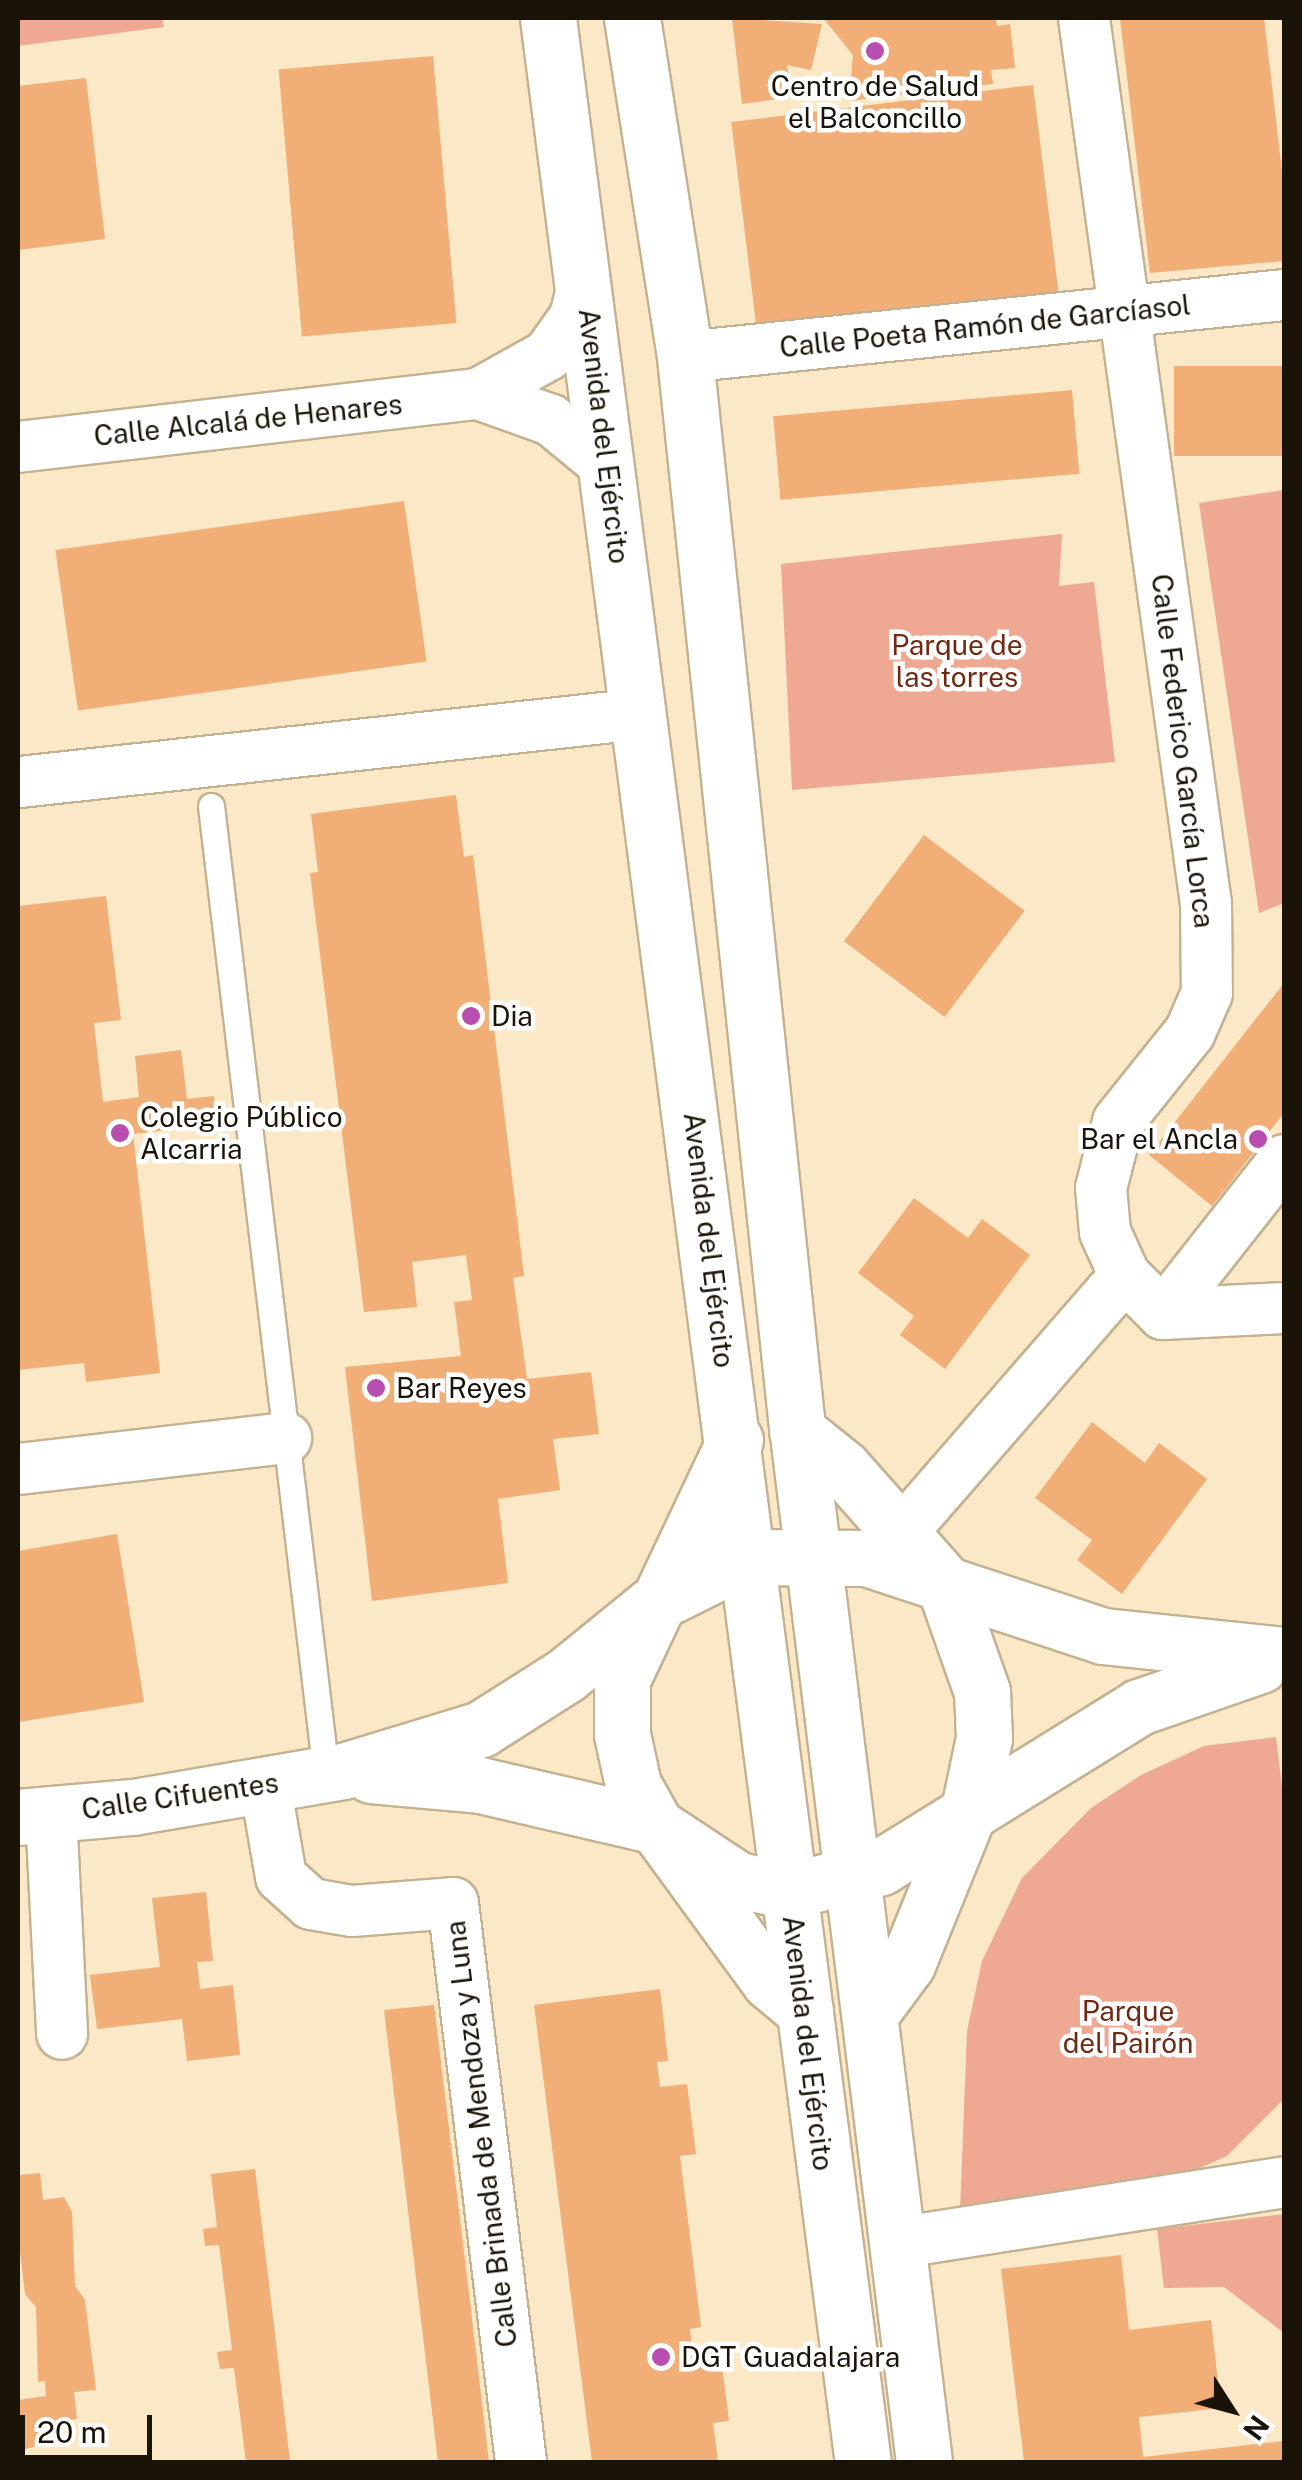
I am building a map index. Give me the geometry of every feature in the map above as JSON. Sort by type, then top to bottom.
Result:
[{"type":"main road","name":"Avenida del Ejército","points":[[548,18],[735,1440],[863,2462]]},
{"type":"main road","points":[[632,18],[685,357],[798,1431],[924,2462]]},
{"type":"main road","points":[[798,1431],[903,1531],[944,1581],[982,1692],[984,1738],[968,1814],[906,1964],[870,2014]]},
{"type":"main road","points":[[735,1440],[652,1605],[622,1679],[622,1716],[633,1785],[656,1826],[769,1980],[805,2011]]},
{"type":"main road","points":[[652,1605],[748,1557],[813,1552],[892,1563],[1103,1636],[1284,1657]]},
{"type":"main road","name":"Calle Cifuentes","points":[[34,1816],[334,1773],[480,1729],[566,1675],[652,1605]]},
{"type":"main road","points":[[656,1826],[717,1870],[789,1891],[850,1877],[925,1845],[1139,1707],[1284,1657]]},
{"type":"main road","name":"Calle Cifuentes","points":[[334,1773],[480,1785],[656,1826]]},
{"type":"street","name":"Calle Federico García Lorca","points":[[1084,18],[1206,904],[1207,992],[1190,1032],[1140,1090],[1105,1154],[1104,1232],[1124,1276],[1163,1314]]},
{"type":"street","name":"Calle Alcalá de Henares","points":[[18,446],[478,394],[548,354],[575,318],[584,282]]},
{"type":"street","name":"Calle Poeta Ramón de Garcíasol","points":[[685,357],[1284,296]]},
{"type":"street","name":"Calle Alcalá de Henares","points":[[478,394],[551,420],[608,466]]},
{"type":"street","points":[[18,774],[640,714]]},
{"type":"street","points":[[1163,1314],[1284,1160]]},
{"type":"street","points":[[903,1531],[1124,1276]]},
{"type":"street","points":[[1163,1314],[1284,1308]]},
{"type":"street","points":[[18,1469],[286,1438]]},
{"type":"street","name":"Calle Brinada de Mendoza y Luna","points":[[264,1784],[280,1877],[311,1904],[352,1911],[453,1903],[521,2462]]},
{"type":"street","points":[[34,1816],[62,2034]]},
{"type":"street","points":[[896,2243],[1284,2182]]},
{"type":"lane","points":[[211,806],[286,1438],[334,1773]]},
{"type":"green space","points":[[18,18],[162,18],[164,27],[18,46]]},
{"type":"green space","points":[[1284,490],[1284,903],[1259,913],[1199,503]]},
{"type":"green space","name":"Parque de las torres","points":[[1062,534],[1059,586],[1094,582],[1115,762],[792,790],[781,564]]},
{"type":"green space","name":"Parque del Pairón","points":[[1276,1737],[1284,1803],[1284,2099],[1227,2156],[1156,2187],[960,2212],[967,2031],[982,1961],[1022,1878],[1091,1808],[1141,1775],[1204,1746]]},
{"type":"green space","points":[[1284,2214],[1284,2333],[1224,2287],[1164,2288],[1157,2229]]},
{"type":"building","points":[[732,18],[822,24],[811,70],[787,65],[792,97],[742,104]]},
{"type":"building","points":[[823,18],[996,18],[997,26],[1010,24],[1015,68],[991,70],[993,84],[849,101],[853,55]]},
{"type":"building","points":[[1120,18],[1264,18],[1284,188],[1284,261],[1150,273]]},
{"type":"building","points":[[433,56],[456,323],[302,336],[279,70]]},
{"type":"building","points":[[86,78],[105,239],[18,250],[18,86]]},
{"type":"building","points":[[1033,85],[1058,292],[757,329],[731,122]]},
{"type":"building","points":[[1174,366],[1284,366],[1284,456],[1174,456]]},
{"type":"building","points":[[1072,390],[1079,474],[780,500],[773,416]]},
{"type":"building","points":[[404,501],[427,661],[78,710],[55,550]]},
{"type":"building","points":[[456,795],[464,857],[473,855],[524,1276],[513,1278],[527,1379],[591,1372],[599,1434],[553,1439],[560,1490],[498,1499],[508,1583],[372,1601],[345,1367],[461,1356],[454,1302],[472,1300],[466,1255],[412,1262],[417,1307],[364,1312],[310,873],[318,872],[311,814]]},
{"type":"building","points":[[924,835],[1025,911],[945,1017],[844,941]]},
{"type":"building","points":[[106,896],[121,1020],[94,1023],[103,1102],[139,1097],[135,1056],[181,1050],[187,1099],[214,1096],[217,1124],[133,1134],[160,1373],[86,1382],[84,1363],[18,1370],[18,906]]},
{"type":"building","points":[[1284,983],[1284,1113],[1212,1206],[1149,1155]]},
{"type":"building","points":[[914,1198],[968,1238],[982,1219],[1030,1255],[945,1369],[900,1335],[914,1316],[858,1273]]},
{"type":"building","points":[[1092,1422],[1145,1463],[1159,1443],[1207,1479],[1122,1594],[1077,1560],[1092,1540],[1035,1498]]},
{"type":"building","points":[[117,1534],[144,1702],[18,1722],[18,1551]]},
{"type":"building","points":[[206,1892],[213,1961],[197,1962],[200,1989],[233,1985],[240,2055],[187,2061],[182,2019],[97,2029],[90,1975],[160,1967],[152,1898]]},
{"type":"building","points":[[660,1989],[668,2061],[657,2062],[660,2087],[687,2084],[696,2154],[680,2156],[701,2327],[690,2329],[693,2354],[720,2350],[729,2421],[713,2423],[718,2462],[592,2462],[534,2005]]},
{"type":"building","points":[[434,2005],[489,2462],[438,2462],[384,2010]]},
{"type":"building","points":[[255,2169],[290,2462],[246,2462],[234,2368],[220,2369],[217,2352],[232,2350],[219,2245],[205,2246],[203,2229],[217,2227],[211,2174]]},
{"type":"building","points":[[40,2173],[43,2200],[64,2197],[72,2212],[75,2286],[85,2300],[96,2390],[74,2392],[77,2419],[48,2423],[51,2442],[18,2451],[18,2400],[46,2396],[45,2381],[38,2382],[36,2307],[25,2294],[18,2235],[18,2175]]},
{"type":"building","points":[[1121,2255],[1129,2330],[1211,2320],[1221,2408],[1139,2417],[1143,2457],[1284,2441],[1284,2462],[1024,2462],[1001,2269]]},
{"type":"place","name":"Centro de Salud el Balconcillo","points":[[875,51]]},
{"type":"place","name":"Dia","points":[[471,1016]]},
{"type":"place","name":"Colegio Público Alcarria","points":[[120,1133]]},
{"type":"place","name":"Bar el Ancla","points":[[1258,1139]]},
{"type":"place","name":"Bar Reyes","points":[[376,1388]]},
{"type":"place","name":"DGT Guadalajara","points":[[661,2357]]}]
